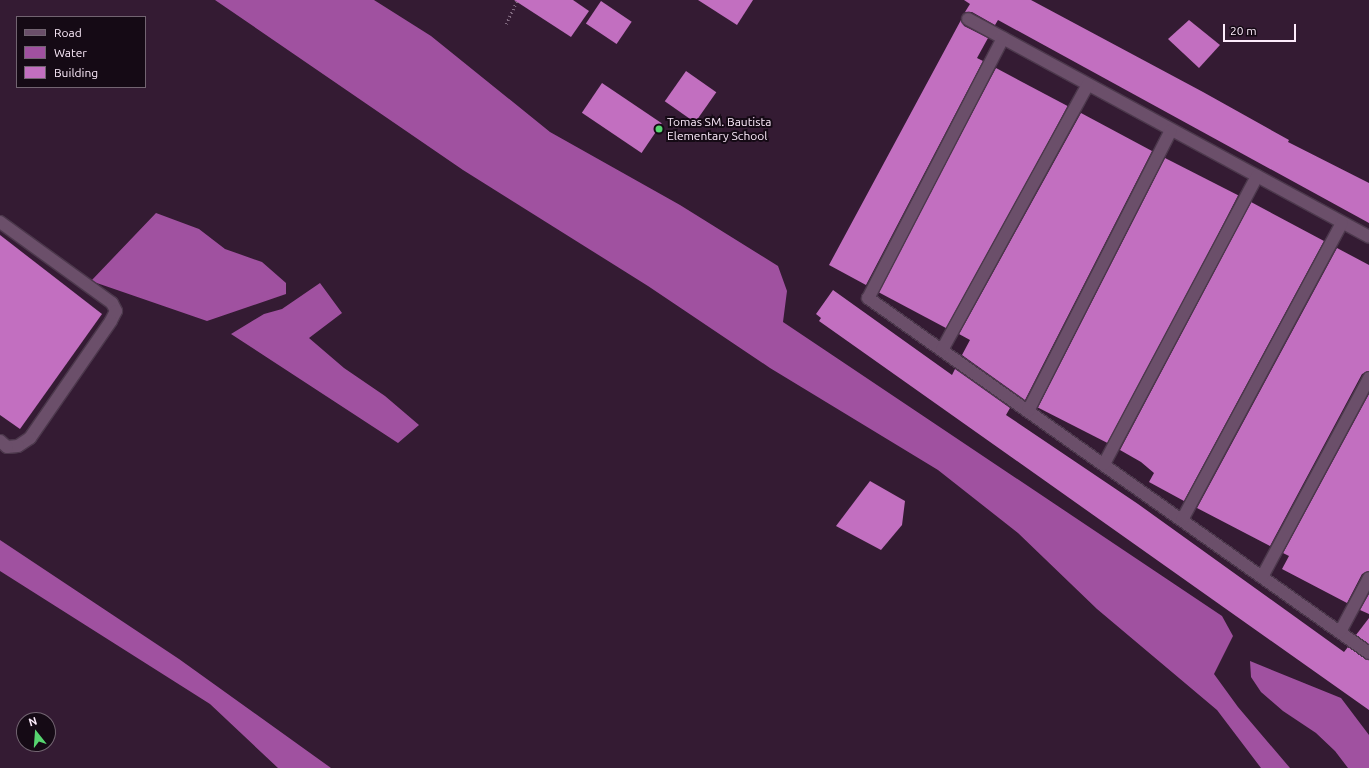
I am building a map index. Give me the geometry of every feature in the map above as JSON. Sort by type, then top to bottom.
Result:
[{"type":"street","points":[[968,19],[1369,237]]},
{"type":"street","points":[[1003,38],[868,298],[1369,653]]},
{"type":"street","points":[[942,350],[1088,84]]},
{"type":"street","points":[[1028,411],[1171,130]]},
{"type":"street","points":[[1104,464],[1257,176]]},
{"type":"street","points":[[0,222],[112,303],[116,311],[30,438],[18,446],[7,447],[0,441]]},
{"type":"street","points":[[1182,520],[1342,223]]},
{"type":"street","points":[[1262,577],[1369,378]]},
{"type":"street","points":[[1340,632],[1369,578]]},
{"type":"path","points":[[506,24],[517,0]]},
{"type":"water","points":[[215,0],[374,0],[431,36],[550,132],[680,205],[778,266],[787,291],[783,322],[1222,616],[1233,636],[1214,674],[1238,707],[1290,768],[1261,768],[1217,710],[1097,609],[1018,533],[938,470],[770,368],[648,286],[463,170]]},
{"type":"water","points":[[156,213],[199,229],[225,249],[262,262],[286,283],[286,294],[207,321],[91,281]]},
{"type":"water","points":[[320,283],[342,313],[309,338],[344,368],[385,396],[419,425],[398,443],[231,334],[264,314],[282,309]]},
{"type":"water","points":[[0,540],[179,659],[331,768],[278,768],[210,704],[0,571]]},
{"type":"water","points":[[1250,661],[1341,698],[1369,735],[1369,768],[1348,768],[1335,751],[1316,733],[1283,711],[1261,692],[1251,677]]},
{"type":"building","points":[[514,0],[573,0],[589,11],[571,37]]},
{"type":"building","points":[[698,0],[753,0],[737,25]]},
{"type":"building","points":[[964,0],[1031,0],[1203,92],[1289,140],[1288,142],[1369,183],[1369,223],[998,20],[995,25],[972,12],[965,12],[970,4]]},
{"type":"building","points":[[601,1],[632,22],[617,44],[586,23]]},
{"type":"building","points":[[961,20],[964,26],[988,38],[977,58],[983,61],[866,285],[829,265]]},
{"type":"building","points":[[1189,20],[1220,45],[1199,68],[1168,39]]},
{"type":"building","points":[[996,68],[1068,106],[949,329],[877,291]]},
{"type":"building","points":[[686,71],[716,92],[695,123],[665,101]]},
{"type":"building","points":[[602,83],[662,123],[642,153],[582,113]]},
{"type":"building","points":[[1081,113],[1152,151],[1025,400],[962,355],[970,340],[959,334]]},
{"type":"building","points":[[1165,158],[1238,195],[1111,445],[1038,407]]},
{"type":"building","points":[[1251,202],[1324,241],[1184,501],[1149,482],[1154,473],[1141,462],[1120,450]]},
{"type":"building","points":[[0,235],[102,314],[20,429],[0,415]]},
{"type":"building","points":[[1337,248],[1369,265],[1369,371],[1362,374],[1270,546],[1197,508]]},
{"type":"building","points":[[833,290],[952,375],[955,369],[1010,408],[1006,415],[1138,504],[1344,652],[1348,647],[1369,660],[1369,710],[819,321],[821,318],[816,314]]},
{"type":"building","points":[[1369,394],[1369,571],[1362,574],[1347,603],[1282,569],[1289,556],[1283,553]]},
{"type":"building","points":[[870,481],[905,501],[902,525],[881,550],[836,526]]},
{"type":"building","points":[[1369,594],[1369,614],[1360,610]]},
{"type":"building","points":[[1369,618],[1369,644],[1356,635]]},
{"type":"place","name":"Tomas SM. Bautista Elementary School","points":[[659,129]]}]
